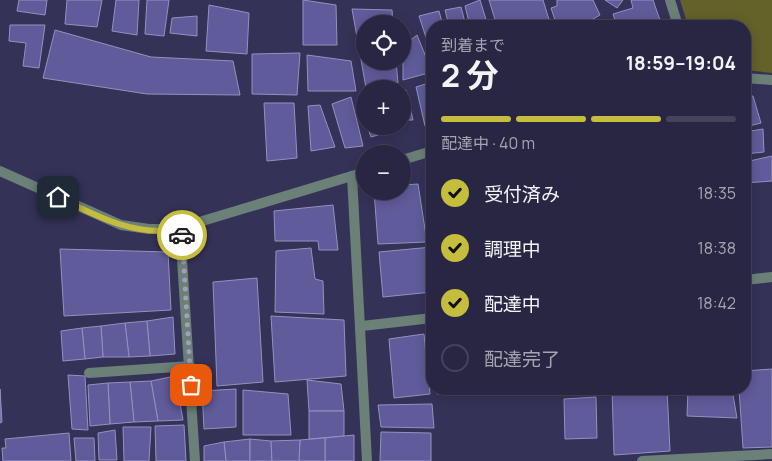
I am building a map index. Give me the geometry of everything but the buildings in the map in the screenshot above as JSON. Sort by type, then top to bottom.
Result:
[{"type":"street","points":[[670,0],[676,20]]},
{"type":"street","points":[[751,78],[772,80]]},
{"type":"street","points":[[411,157],[426,153]]},
{"type":"street","points":[[0,171],[121,225],[149,229],[180,228],[356,175]]},
{"type":"street","points":[[352,176],[362,326],[368,461]]},
{"type":"street","points":[[180,228],[195,461]]},
{"type":"street","points":[[751,279],[772,277]]},
{"type":"street","points":[[362,326],[426,319]]},
{"type":"street","points":[[89,373],[190,366]]},
{"type":"street","points":[[642,461],[772,454]]},
{"type":"shaded area","points":[[680,0],[772,0],[772,73],[751,71],[751,20],[686,20]]},
{"type":"way so far","points":[[182,235],[191,385]]},
{"type":"route","points":[[58,197],[88,212],[121,225],[149,229],[180,228],[182,235]]}]
